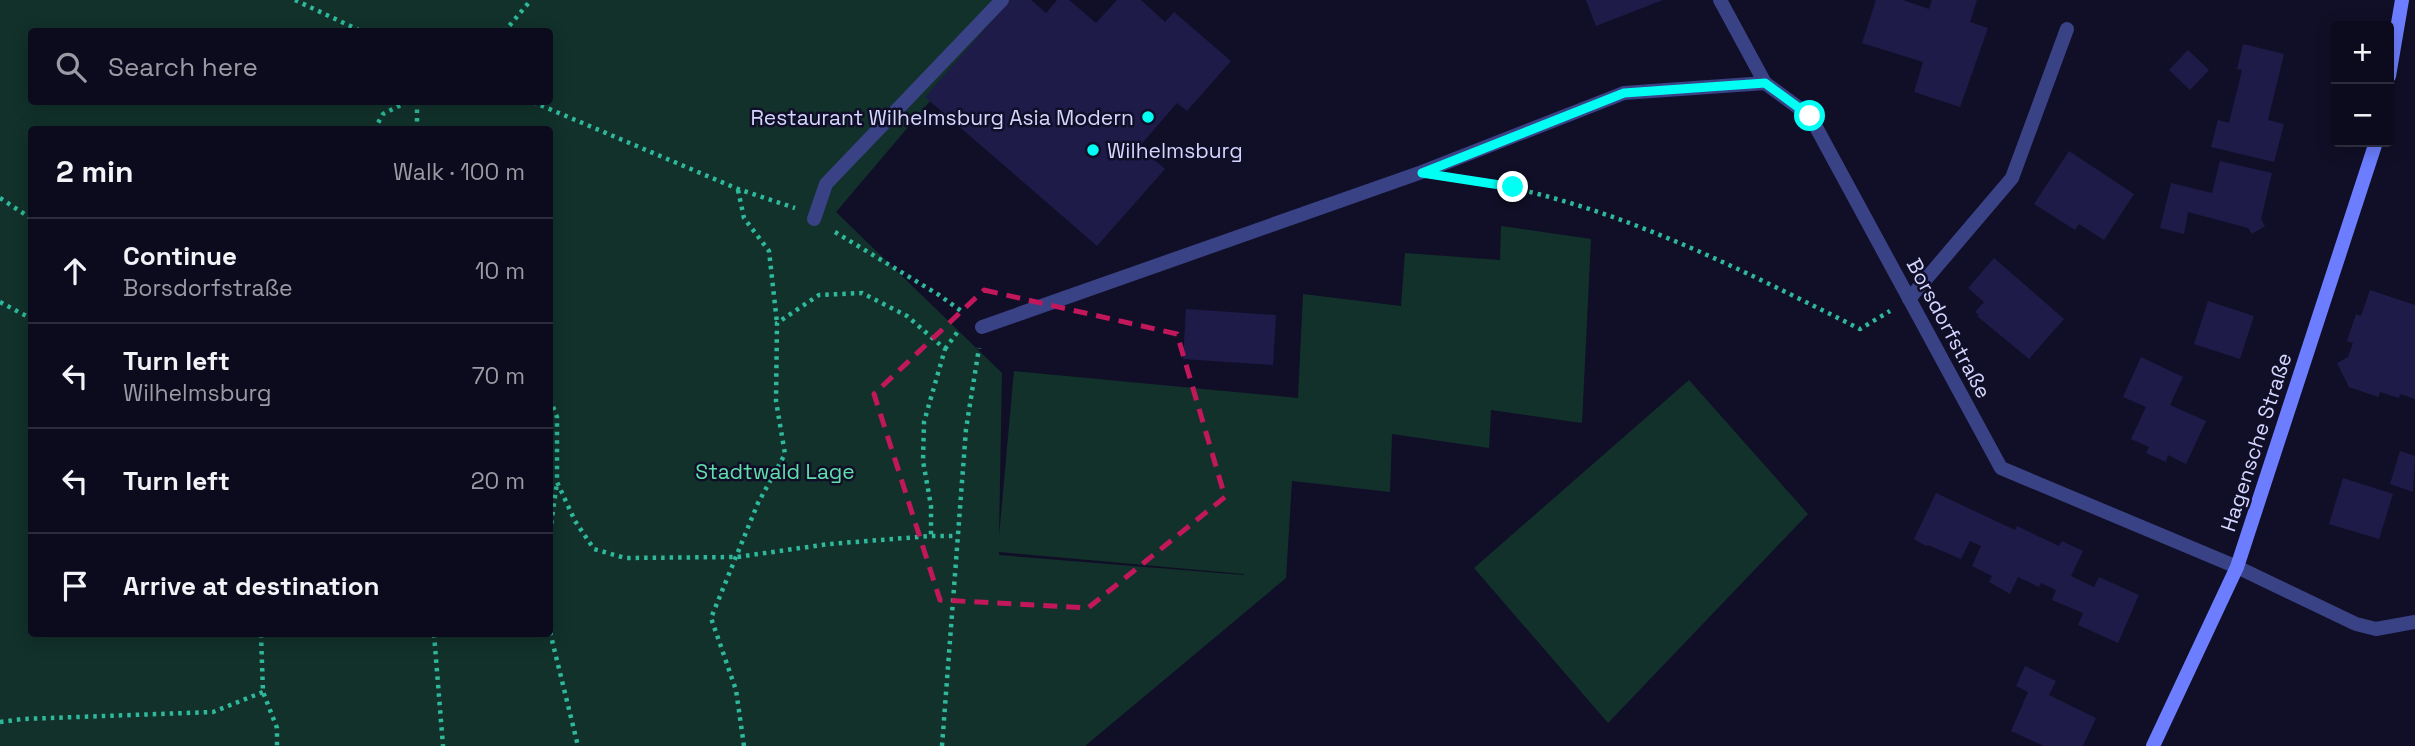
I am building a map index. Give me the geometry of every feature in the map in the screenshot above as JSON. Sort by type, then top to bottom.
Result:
[{"type":"street","points":[[814,219],[826,184],[1002,0]]},
{"type":"street","name":"Borsdorfstraße","points":[[1720,0],[1765,83],[1810,116],[2001,468],[2236,567],[2356,624],[2376,629],[2415,622]]},
{"type":"street","points":[[2394,47],[2402,0]]},
{"type":"street","points":[[1909,299],[2012,178],[2067,29]]},
{"type":"street","points":[[982,327],[1422,173],[1624,93],[1765,83]]},
{"type":"street","name":"Hagensche Straße","points":[[2153,746],[2236,567],[2374,147]]},
{"type":"path","points":[[295,0],[354,28]]},
{"type":"path","points":[[507,28],[531,0]]},
{"type":"path","points":[[376,126],[383,114],[401,105]]},
{"type":"path","points":[[417,126],[418,105]]},
{"type":"path","points":[[540,105],[738,189],[798,209],[939,295],[982,327],[966,429],[942,746]]},
{"type":"path","points":[[1422,173],[1513,187],[1620,218],[1753,275],[1860,329],[1909,299]]},
{"type":"path","points":[[738,189],[744,218],[769,251],[777,323],[776,401],[785,454],[758,503],[711,618],[736,690],[744,746]]},
{"type":"path","points":[[0,198],[28,216]]},
{"type":"path","points":[[777,323],[819,295],[862,293],[907,316],[945,349],[924,422],[923,461],[931,506],[931,536]]},
{"type":"path","points":[[0,302],[28,317]]},
{"type":"path","points":[[553,407],[557,417],[558,482],[553,514]]},
{"type":"path","points":[[558,482],[575,521],[594,549],[625,558],[737,557],[829,544],[957,536]]},
{"type":"path","points":[[261,637],[263,692],[277,728],[277,746]]},
{"type":"path","points":[[434,637],[443,746]]},
{"type":"path","points":[[551,637],[578,746]]},
{"type":"path","points":[[0,722],[36,718],[213,712],[263,692]]},
{"type":"highlighted area","points":[[984,290],[1177,334],[1225,497],[1088,608],[940,600],[874,394]]},
{"type":"green space","name":"Stadtwald Lage","points":[[0,0],[1016,0],[836,212],[1002,373],[999,536],[1014,371],[1298,398],[1303,294],[1401,306],[1405,253],[1500,260],[1501,226],[1591,239],[1582,423],[1491,410],[1489,448],[1392,434],[1390,492],[1292,481],[1286,578],[1085,746],[0,746]],"holes":[[[999,552],[1244,574],[1244,575],[999,555]]]},
{"type":"green space","points":[[1689,380],[1808,514],[1608,723],[1474,568]]},
{"type":"building","points":[[1010,0],[1031,0],[1046,13],[1057,0],[1069,0],[1096,23],[1117,0],[1141,0],[1165,22],[1174,12],[1231,61],[1187,111],[1177,103],[1139,147],[1165,169],[1097,246],[925,97]]},
{"type":"building","points":[[1586,0],[1663,0],[1596,26]]},
{"type":"building","points":[[1876,0],[1903,0],[1929,9],[1932,0],[1977,0],[1970,22],[1988,28],[1960,107],[1914,92],[1923,62],[1862,43]]},
{"type":"building","points":[[2243,44],[2284,54],[2268,120],[2284,124],[2274,162],[2211,147],[2218,120],[2229,123],[2242,70],[2237,69]]},
{"type":"building","points":[[2188,50],[2209,70],[2190,90],[2169,70]]},
{"type":"building","points":[[2069,151],[2134,194],[2104,240],[2079,224],[2075,230],[2034,204]]},
{"type":"building","points":[[2220,161],[2272,173],[2261,219],[2265,226],[2252,234],[2248,228],[2188,212],[2184,234],[2160,228],[2171,183],[2212,193]]},
{"type":"building","points":[[1994,258],[2064,319],[2029,359],[1975,312],[1984,302],[1968,288]]},
{"type":"building","points":[[2370,290],[2415,305],[2415,399],[2400,394],[2399,398],[2380,392],[2378,397],[2349,387],[2337,363],[2348,357],[2353,343],[2347,341],[2356,314],[2361,316]]},
{"type":"building","points":[[2208,301],[2254,316],[2240,359],[2194,344]]},
{"type":"building","points":[[1186,309],[1276,315],[1273,365],[1183,359]]},
{"type":"building","points":[[2141,357],[2183,377],[2170,405],[2206,421],[2186,464],[2168,455],[2166,462],[2146,453],[2149,447],[2131,439],[2146,407],[2123,397]]},
{"type":"building","points":[[2400,451],[2415,456],[2413,492],[2390,484]]},
{"type":"building","points":[[2343,478],[2393,494],[2379,539],[2329,524]]},
{"type":"building","points":[[1936,493],[2015,530],[2017,526],[2059,546],[2062,541],[2083,551],[2071,576],[2094,587],[2099,577],[2139,595],[2118,643],[2078,625],[2083,613],[2052,600],[2056,590],[2041,583],[2039,587],[2018,577],[2010,594],[1989,582],[1992,576],[1972,566],[1981,546],[1970,541],[1961,559],[1914,539]]},
{"type":"building","points":[[2025,666],[2056,681],[2049,695],[2096,718],[2083,746],[2044,746],[2011,731],[2028,692],[2016,686]]},
{"type":"place","name":"Restaurant Wilhelmsburg Asia Modern","points":[[1148,117]]},
{"type":"place","name":"Wilhelmsburg","points":[[1093,150]]},
{"type":"route","points":[[1513,187],[1422,173],[1624,93],[1765,83],[1810,116]]}]
